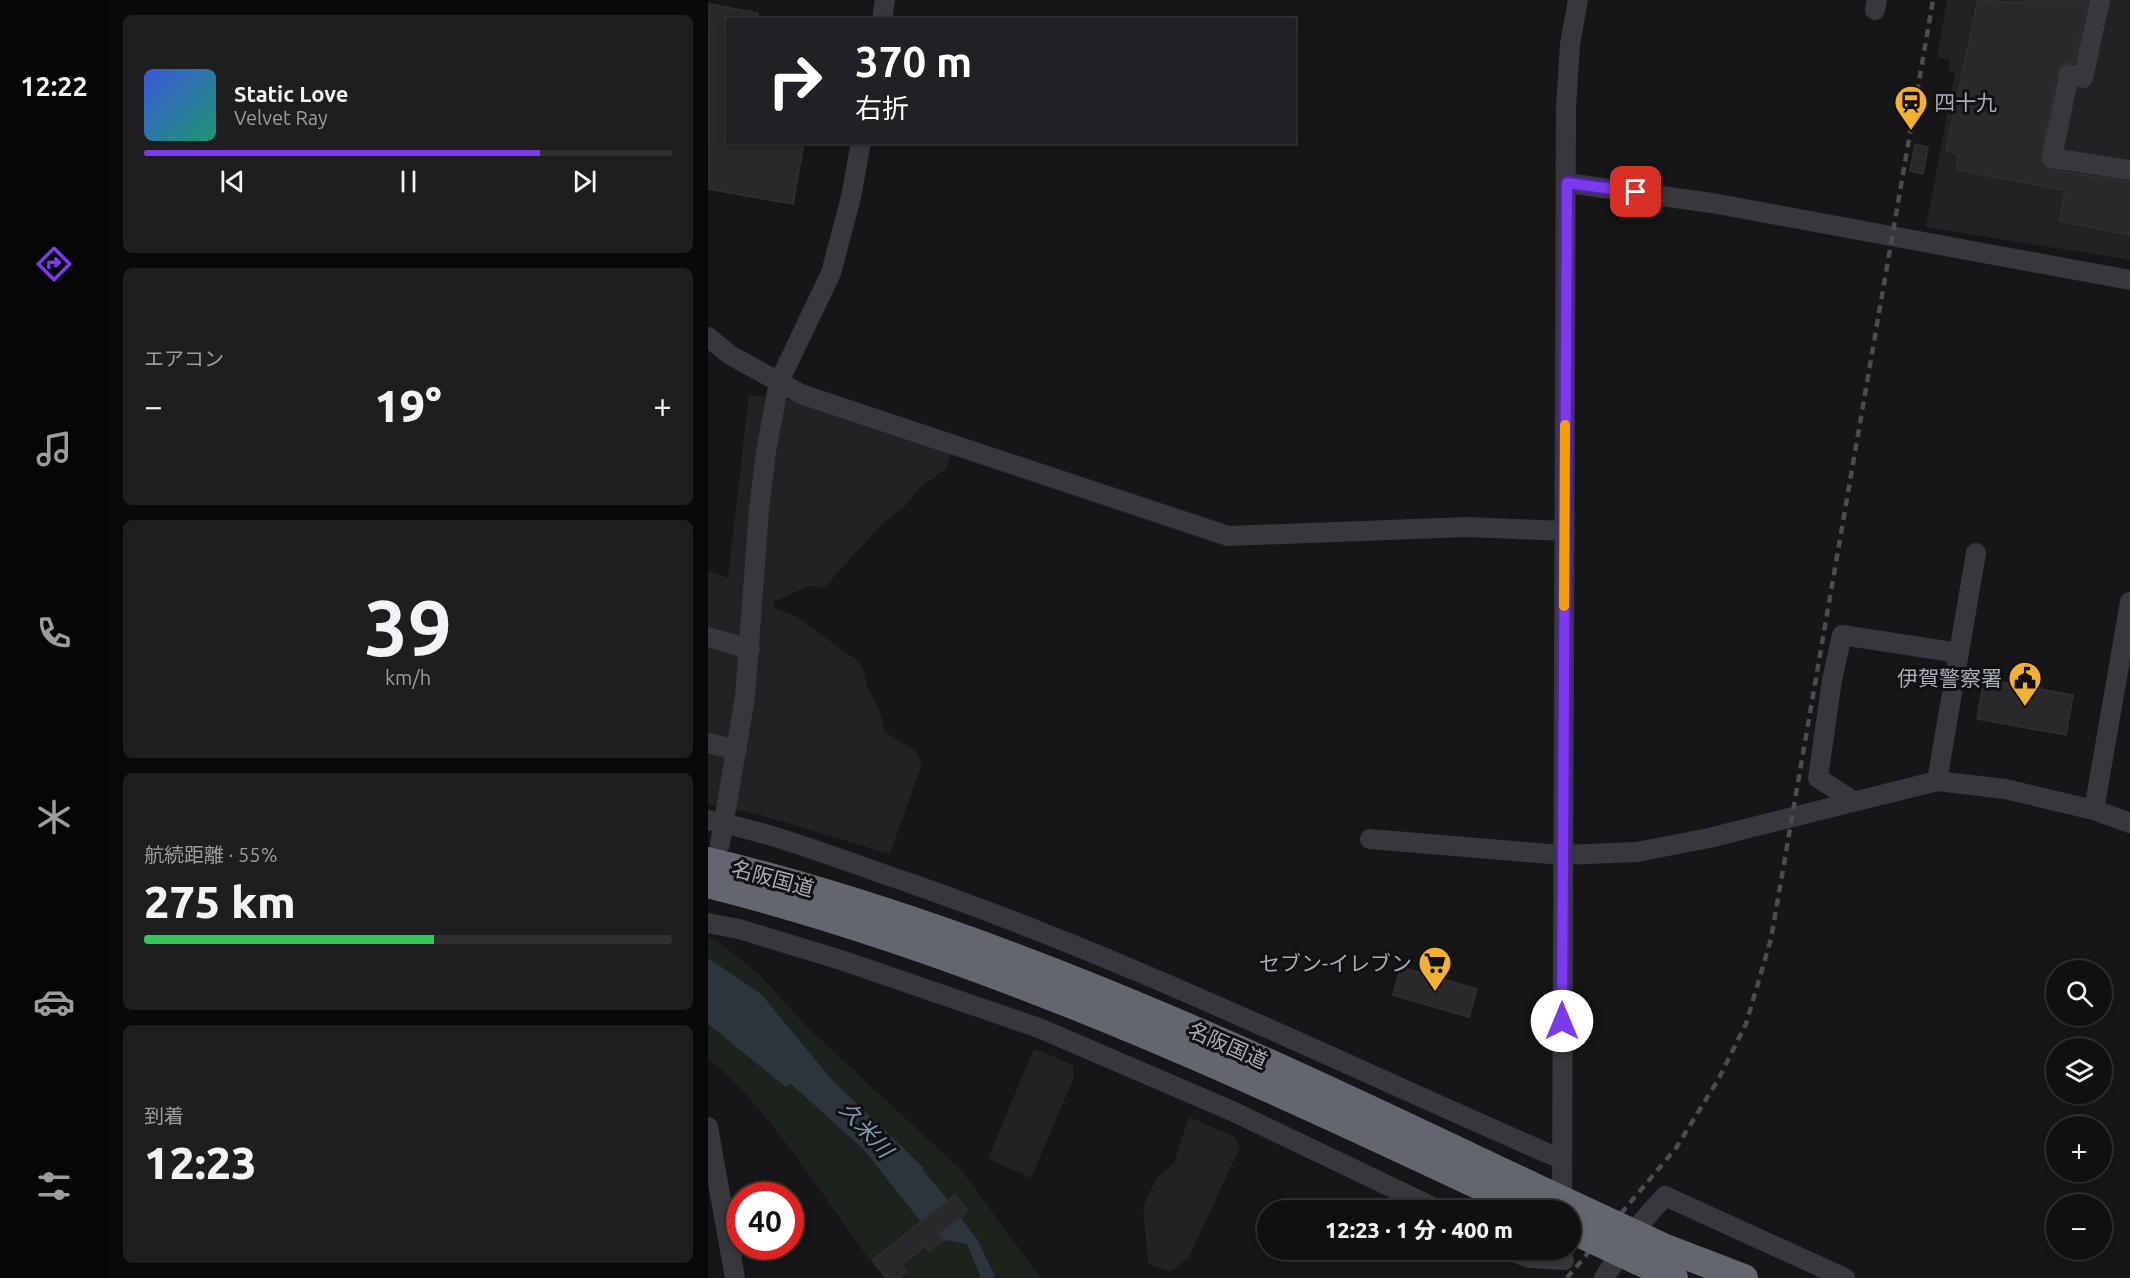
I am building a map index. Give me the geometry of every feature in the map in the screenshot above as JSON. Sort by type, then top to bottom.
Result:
[{"type":"highway","name":"名阪国道","points":[[714,852],[889,912],[1078,981],[1254,1057],[1526,1200]]},
{"type":"highway","name":"名阪国道","points":[[708,884],[901,940],[1068,1001],[1236,1072],[1526,1200]]},
{"type":"highway","name":"名阪国道","points":[[1581,1227],[1665,1268]]},
{"type":"highway","name":"名阪国道","points":[[1581,1234],[1665,1268],[1730,1278]]},
{"type":"highway","points":[[1665,1268],[1744,1278]]},
{"type":"street","points":[[882,18],[885,0]]},
{"type":"street","points":[[1562,1200],[1566,98],[1570,44],[1578,0]]},
{"type":"street","points":[[2100,0],[2083,78],[2069,74],[2052,158],[2130,170]]},
{"type":"street","points":[[714,852],[716,822],[737,750],[750,649],[759,510],[766,452],[779,382],[831,273],[843,232],[861,144]]},
{"type":"street","points":[[1567,183],[1712,203],[2130,280]]},
{"type":"street","points":[[708,337],[730,355],[801,394],[1228,536],[1467,527],[1565,531]]},
{"type":"street","points":[[1937,780],[1976,553]]},
{"type":"street","points":[[2094,810],[2130,602]]},
{"type":"street","points":[[1853,801],[1818,778],[1832,680],[1842,635],[1959,653]]},
{"type":"street","points":[[708,637],[750,649]]},
{"type":"street","points":[[708,742],[737,750]]},
{"type":"street","points":[[1370,838],[1562,855],[1637,852],[1709,838],[1937,780],[2005,789],[2094,810],[2130,823]]},
{"type":"street","points":[[716,822],[858,865],[1066,940],[1561,1159]]},
{"type":"street","points":[[708,923],[739,929],[834,958],[1039,1028],[1232,1111],[1418,1200]]},
{"type":"street","points":[[708,1127],[735,1278]]},
{"type":"street","points":[[1604,1278],[1639,1225],[1665,1196],[1845,1278]]},
{"type":"street","points":[[1547,1260],[1565,1262]]},
{"type":"shaded area","points":[[1947,0],[2130,0],[2130,260],[1926,227],[1955,73],[1948,71],[1950,60],[1937,57]]},
{"type":"shaded area","points":[[749,395],[803,402],[952,451],[946,469],[922,486],[905,506],[879,527],[824,588],[809,586],[775,601],[774,608],[796,616],[856,660],[863,668],[867,687],[879,709],[885,732],[915,751],[922,764],[890,854],[760,815],[708,804],[708,571],[728,578]]},
{"type":"shaded area","points":[[708,937],[719,942],[760,975],[807,1027],[961,1170],[1041,1278],[996,1278],[977,1239],[960,1217],[967,1211],[955,1195],[948,1200],[923,1170],[708,958]]},
{"type":"shaded area","points":[[708,1024],[786,1086],[790,1082],[864,1150],[921,1222],[873,1259],[887,1278],[884,1278],[863,1251],[780,1135],[734,1081],[708,1058]]},
{"type":"shaded area","points":[[1034,1048],[1073,1065],[1074,1077],[1031,1178],[993,1161],[989,1156]]},
{"type":"shaded area","points":[[1189,1117],[1235,1137],[1240,1147],[1189,1257],[1171,1272],[1148,1264],[1143,1207],[1156,1179],[1174,1163]]},
{"type":"shaded area","points":[[944,1240],[967,1244],[981,1278],[899,1278],[906,1272],[901,1265],[925,1246],[929,1251]]},
{"type":"water","name":"久米川","points":[[708,958],[761,994],[832,1080],[924,1168],[923,1170],[948,1200],[921,1222],[864,1150],[790,1083],[786,1087],[708,1024]]},
{"type":"water","points":[[960,1217],[977,1239],[996,1278],[981,1278],[967,1244],[944,1240],[939,1234]]},
{"type":"building","points":[[1978,0],[2023,3],[2023,0],[2088,0],[2074,63],[2065,63],[2057,72],[2041,161],[2050,170],[2130,182],[2130,235],[2060,221],[2065,190],[1956,170],[1959,155],[1946,150]]},
{"type":"building","points":[[709,4],[758,13],[758,18],[726,18],[726,144],[804,144],[793,204],[708,189]]},
{"type":"building","points":[[1915,144],[1928,147],[1923,174],[1910,171]]},
{"type":"building","name":"伊賀警察署","points":[[1984,679],[2073,695],[2066,735],[1977,719]]},
{"type":"building","name":"セブン-イレブン","points":[[1401,967],[1477,989],[1469,1017],[1393,995]]},
{"type":"building","points":[[955,1195],[967,1211],[939,1234],[944,1240],[929,1251],[925,1246],[901,1265],[906,1272],[899,1278],[887,1278],[873,1260]]},
{"type":"railway","points":[[1567,1278],[1676,1148],[1718,1080],[1746,1024],[1771,939],[1933,0]]},
{"type":"slow traffic","points":[[1564,606],[1565,425]]},
{"type":"place","name":"四十九","points":[[1911,131]]},
{"type":"place","name":"伊賀警察署","points":[[2025,707]]},
{"type":"place","name":"セブン-イレブン","points":[[1435,992]]},
{"type":"route","points":[[1562,1021],[1567,183],[1636,192]]}]
